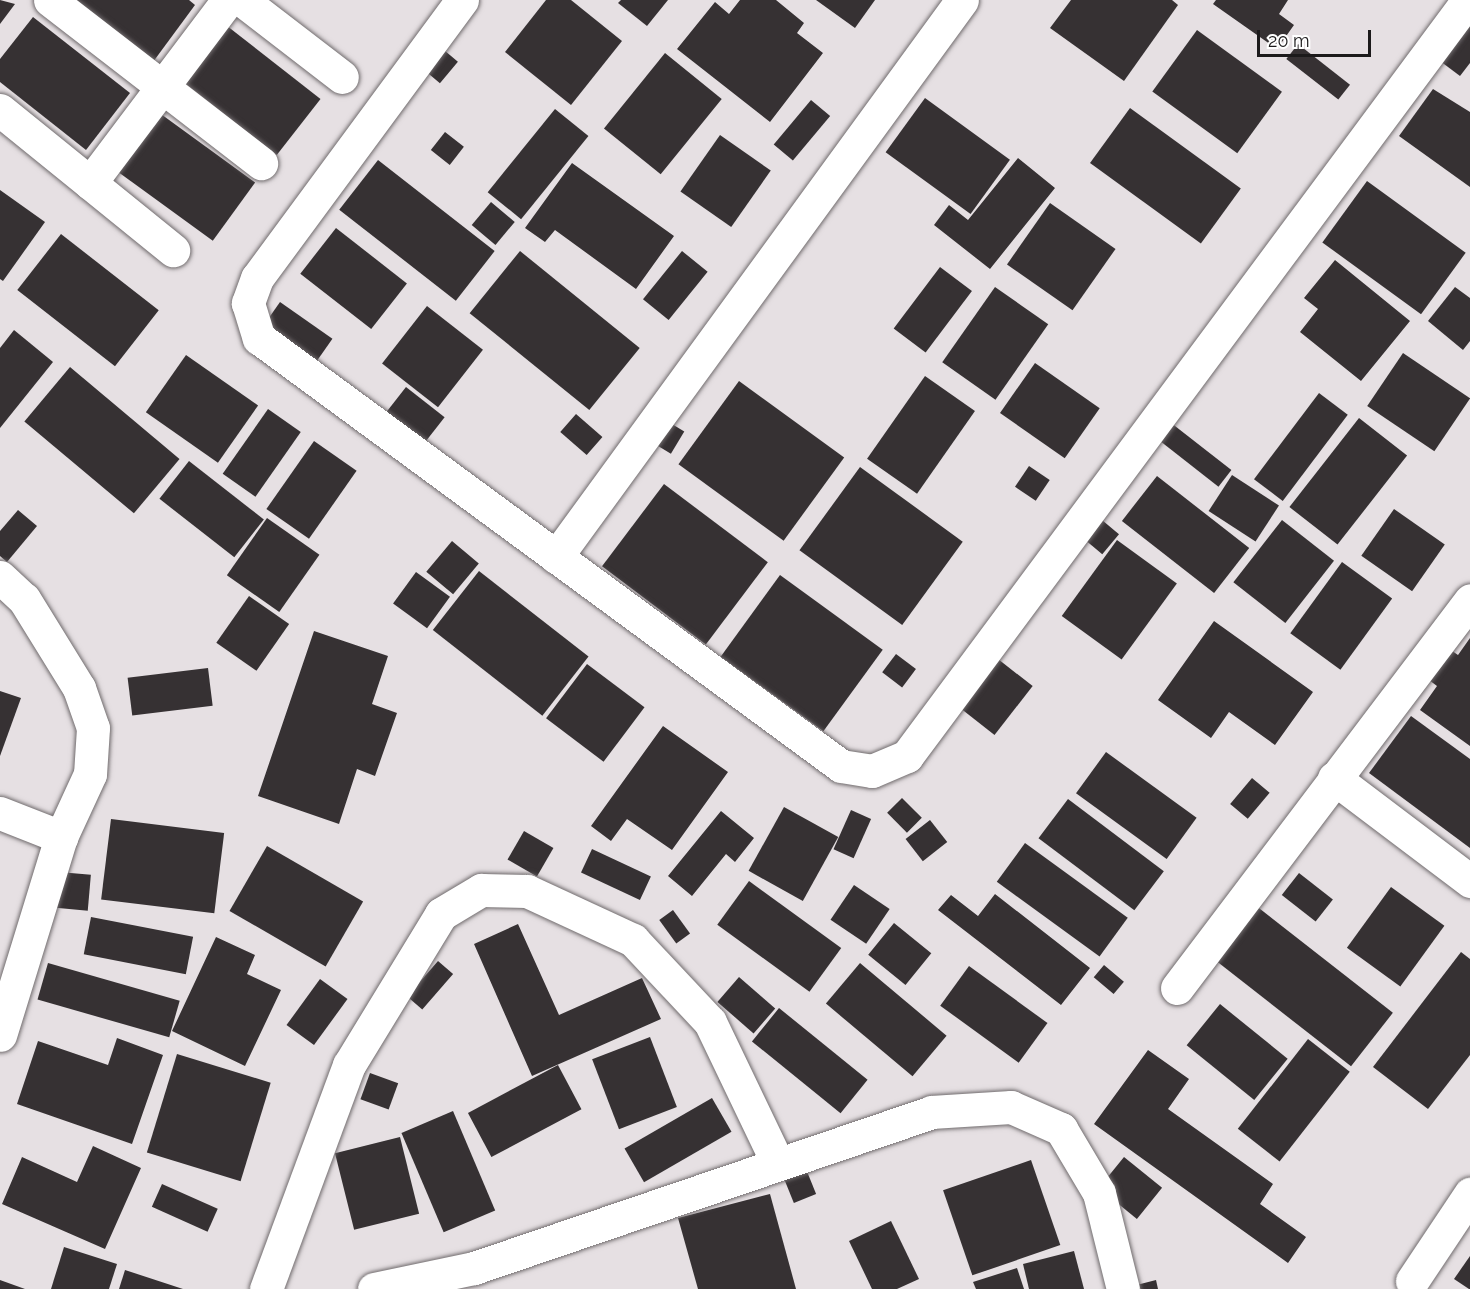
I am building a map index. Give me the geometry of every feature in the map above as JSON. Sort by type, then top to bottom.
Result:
[{"type":"street","points":[[50,0],[162,83],[261,163]]},
{"type":"street","points":[[90,183],[162,83],[228,0]]},
{"type":"street","points":[[242,0],[342,77]]},
{"type":"street","points":[[462,0],[257,278],[248,303],[259,338],[841,766],[872,771],[907,756],[1468,0]]},
{"type":"street","points":[[555,557],[962,0]]},
{"type":"street","points":[[0,110],[173,250]]},
{"type":"street","points":[[0,577],[24,599],[79,688],[93,728],[90,774],[61,837],[0,1035]]},
{"type":"street","points":[[1177,988],[1470,600]]},
{"type":"street","points":[[1334,778],[1470,881]]},
{"type":"street","points":[[0,813],[61,837]]},
{"type":"street","points":[[266,1289],[348,1065],[441,914],[481,890],[527,891],[633,940],[710,1022],[777,1162]]},
{"type":"street","points":[[374,1289],[474,1268],[777,1162],[931,1112],[1011,1107],[1061,1129],[1099,1193],[1123,1289]]},
{"type":"street","points":[[1412,1281],[1470,1194]]},
{"type":"building","points":[[0,0],[15,4],[0,24]]},
{"type":"building","points":[[70,0],[189,0],[195,5],[153,62]]},
{"type":"building","points":[[546,0],[571,0],[622,41],[571,105],[505,52]]},
{"type":"building","points":[[621,0],[668,0],[647,26],[618,3]]},
{"type":"building","points":[[740,0],[776,0],[804,23],[797,33],[823,53],[770,122],[677,49],[715,2],[729,14]]},
{"type":"building","points":[[816,0],[875,0],[855,28]]},
{"type":"building","points":[[1071,0],[1172,0],[1178,5],[1124,81],[1050,28]]},
{"type":"building","points":[[1216,0],[1288,0],[1279,14],[1294,25],[1277,49],[1213,4]]},
{"type":"building","points":[[33,17],[130,93],[86,150],[0,82],[0,59]]},
{"type":"building","points":[[222,22],[321,99],[277,155],[178,78]]},
{"type":"building","points":[[1470,23],[1470,63],[1460,76],[1440,61]]},
{"type":"building","points":[[1197,30],[1282,92],[1237,153],[1152,91]]},
{"type":"building","points":[[1298,44],[1350,85],[1338,100],[1286,59]]},
{"type":"building","points":[[438,45],[458,62],[440,83],[420,66]]},
{"type":"building","points":[[665,53],[722,99],[661,174],[604,128]]},
{"type":"building","points":[[1433,89],[1470,112],[1470,187],[1399,136]]},
{"type":"building","points":[[925,98],[1010,160],[971,214],[886,152]]},
{"type":"building","points":[[811,100],[830,116],[793,161],[774,144]]},
{"type":"building","points":[[1130,108],[1241,189],[1201,244],[1090,163]]},
{"type":"building","points":[[154,109],[255,182],[213,241],[112,167]]},
{"type":"building","points":[[555,109],[588,136],[521,219],[488,192]]},
{"type":"building","points":[[445,132],[464,147],[450,165],[431,150]]},
{"type":"building","points":[[720,135],[771,171],[731,227],[680,192]]},
{"type":"building","points":[[1018,158],[1055,188],[990,269],[934,225],[949,205],[968,220]]},
{"type":"building","points":[[378,160],[495,251],[456,301],[339,210]]},
{"type":"building","points":[[572,163],[674,236],[636,289],[555,230],[545,242],[525,228]]},
{"type":"building","points":[[1367,181],[1466,253],[1421,314],[1322,242]]},
{"type":"building","points":[[0,190],[45,222],[3,281],[0,279]]},
{"type":"building","points":[[491,202],[515,222],[495,245],[472,225]]},
{"type":"building","points":[[1050,203],[1116,249],[1073,310],[1007,264]]},
{"type":"building","points":[[336,228],[407,283],[371,329],[300,274]]},
{"type":"building","points":[[61,234],[159,310],[115,366],[17,290]]},
{"type":"building","points":[[520,251],[640,348],[589,410],[470,313]]},
{"type":"building","points":[[682,251],[708,272],[669,320],[643,299]]},
{"type":"building","points":[[1335,260],[1410,321],[1361,381],[1300,332],[1318,309],[1304,298]]},
{"type":"building","points":[[940,267],[972,291],[926,353],[894,328]]},
{"type":"building","points":[[995,287],[1048,324],[995,400],[942,362]]},
{"type":"building","points":[[1455,287],[1470,298],[1470,341],[1463,350],[1428,321]]},
{"type":"building","points":[[280,302],[332,339],[312,368],[259,331]]},
{"type":"building","points":[[427,306],[483,350],[438,407],[382,364]]},
{"type":"building","points":[[14,330],[53,362],[0,428],[0,348]]},
{"type":"building","points":[[1403,353],[1470,398],[1434,451],[1367,406]]},
{"type":"building","points":[[186,355],[258,405],[218,463],[146,412]]},
{"type":"building","points":[[1035,363],[1100,408],[1065,458],[1000,413]]},
{"type":"building","points":[[70,367],[180,459],[134,513],[24,421]]},
{"type":"building","points":[[925,376],[975,411],[917,494],[867,459]]},
{"type":"building","points":[[739,381],[844,457],[784,541],[678,464]]},
{"type":"building","points":[[406,387],[445,417],[419,449],[381,419]]},
{"type":"building","points":[[1319,393],[1348,415],[1283,501],[1254,479]]},
{"type":"building","points":[[268,409],[301,432],[255,497],[223,474]]},
{"type":"building","points":[[576,414],[602,437],[587,455],[560,432]]},
{"type":"building","points":[[662,418],[684,431],[671,454],[649,440]]},
{"type":"building","points":[[1359,418],[1407,456],[1337,545],[1289,507]]},
{"type":"building","points":[[1166,419],[1231,470],[1218,487],[1153,436]]},
{"type":"building","points":[[314,441],[357,471],[309,539],[266,509]]},
{"type":"building","points":[[189,461],[264,519],[234,557],[159,499]]},
{"type":"building","points":[[1029,466],[1050,480],[1036,501],[1015,487]]},
{"type":"building","points":[[860,467],[963,542],[902,625],[799,550]]},
{"type":"building","points":[[1232,475],[1279,505],[1256,542],[1209,511]]},
{"type":"building","points":[[1157,476],[1249,548],[1214,593],[1122,521]]},
{"type":"building","points":[[664,484],[768,562],[706,644],[602,566]]},
{"type":"building","points":[[1394,509],[1445,545],[1412,591],[1361,556]]},
{"type":"building","points":[[18,510],[37,526],[7,562],[0,556],[0,531]]},
{"type":"building","points":[[1096,515],[1119,534],[1102,554],[1079,535]]},
{"type":"building","points":[[267,518],[319,555],[279,612],[227,575]]},
{"type":"building","points":[[1282,520],[1334,561],[1285,623],[1233,582]]},
{"type":"building","points":[[1117,540],[1177,583],[1122,660],[1062,616]]},
{"type":"building","points":[[452,541],[479,563],[453,594],[426,572]]},
{"type":"building","points":[[1342,562],[1392,598],[1340,670],[1290,633]]},
{"type":"building","points":[[479,571],[589,657],[542,716],[433,630]]},
{"type":"building","points":[[416,572],[450,597],[427,628],[393,604]]},
{"type":"building","points":[[780,575],[883,650],[823,731],[721,657]]},
{"type":"building","points":[[249,596],[289,624],[256,671],[216,643]]},
{"type":"building","points":[[1214,621],[1313,692],[1275,745],[1229,712],[1211,738],[1158,700]]},
{"type":"building","points":[[314,631],[388,656],[372,704],[397,713],[375,776],[357,769],[339,824],[258,796]]},
{"type":"building","points":[[1470,638],[1470,746],[1420,710],[1437,686],[1421,674],[1442,644],[1458,655]]},
{"type":"building","points":[[896,654],[916,669],[902,687],[882,672]]},
{"type":"building","points":[[998,659],[1033,686],[995,735],[960,708]]},
{"type":"building","points":[[587,664],[645,707],[604,762],[546,718]]},
{"type":"building","points":[[208,668],[213,706],[132,716],[128,678]]},
{"type":"building","points":[[0,691],[21,698],[0,756]]},
{"type":"building","points":[[1411,716],[1470,759],[1470,848],[1369,773]]},
{"type":"building","points":[[663,726],[728,772],[672,850],[627,819],[611,841],[591,826]]},
{"type":"building","points":[[1106,752],[1197,818],[1167,859],[1076,793]]},
{"type":"building","points":[[1252,778],[1270,793],[1248,819],[1230,804]]},
{"type":"building","points":[[902,798],[922,818],[907,833],[887,813]]},
{"type":"building","points":[[1068,799],[1164,871],[1134,910],[1039,838]]},
{"type":"building","points":[[784,807],[838,837],[803,901],[749,871]]},
{"type":"building","points":[[851,810],[871,819],[854,858],[834,849]]},
{"type":"building","points":[[721,811],[754,838],[735,862],[726,854],[692,896],[668,876]]},
{"type":"building","points":[[111,819],[224,833],[214,913],[101,899]]},
{"type":"building","points":[[930,820],[947,842],[923,861],[906,839]]},
{"type":"building","points":[[524,831],[553,848],[537,877],[508,860]]},
{"type":"building","points":[[1025,843],[1128,918],[1100,956],[997,882]]},
{"type":"building","points":[[267,846],[363,902],[326,966],[230,911]]},
{"type":"building","points":[[592,849],[651,876],[640,900],[581,873]]},
{"type":"building","points":[[59,872],[91,875],[88,911],[56,908]]},
{"type":"building","points":[[1299,873],[1333,899],[1316,922],[1282,895]]},
{"type":"building","points":[[749,881],[841,948],[809,992],[717,925]]},
{"type":"building","points":[[854,885],[890,909],[866,944],[831,920]]},
{"type":"building","points":[[1391,887],[1444,926],[1400,986],[1347,948]]},
{"type":"building","points":[[995,894],[1090,968],[1061,1005],[938,910],[951,895],[978,916]]},
{"type":"building","points":[[1255,905],[1393,1013],[1351,1066],[1213,959]]},
{"type":"building","points":[[673,910],[690,933],[676,943],[659,920]]},
{"type":"building","points":[[91,917],[193,937],[186,974],[84,954]]},
{"type":"building","points":[[894,923],[931,953],[906,985],[868,955]]},
{"type":"building","points":[[518,924],[559,1015],[642,978],[661,1019],[532,1076],[474,944]]},
{"type":"building","points":[[216,937],[255,955],[247,974],[281,990],[245,1066],[172,1031]]},
{"type":"building","points":[[1461,952],[1470,959],[1470,1055],[1428,1109],[1373,1067]]},
{"type":"building","points":[[438,961],[453,974],[422,1010],[407,996]]},
{"type":"building","points":[[48,963],[180,1001],[169,1037],[38,1000]]},
{"type":"building","points":[[860,963],[947,1036],[912,1076],[826,1004]]},
{"type":"building","points":[[1104,965],[1124,982],[1114,994],[1094,977]]},
{"type":"building","points":[[969,966],[1047,1023],[1019,1063],[940,1006]]},
{"type":"building","points":[[739,977],[775,1008],[754,1033],[717,1002]]},
{"type":"building","points":[[320,979],[348,999],[314,1045],[286,1025]]},
{"type":"building","points":[[1220,1004],[1288,1059],[1254,1100],[1187,1045]]},
{"type":"building","points":[[779,1008],[868,1080],[841,1113],[752,1041]]},
{"type":"building","points":[[650,1037],[677,1107],[619,1129],[592,1059]]},
{"type":"building","points":[[117,1038],[163,1055],[132,1144],[17,1104],[38,1041],[108,1065]]},
{"type":"building","points":[[1308,1039],[1350,1072],[1280,1161],[1238,1129]]},
{"type":"building","points":[[1148,1050],[1189,1079],[1168,1109],[1273,1184],[1260,1204],[1306,1237],[1288,1263],[1094,1124]]},
{"type":"building","points":[[177,1054],[271,1083],[241,1181],[147,1152]]},
{"type":"building","points":[[558,1065],[581,1109],[491,1157],[468,1113]]},
{"type":"building","points":[[370,1073],[398,1083],[389,1110],[360,1099]]},
{"type":"building","points":[[712,1098],[732,1132],[644,1182],[625,1148]]},
{"type":"building","points":[[453,1111],[495,1210],[444,1232],[401,1133]]},
{"type":"building","points":[[400,1137],[419,1214],[354,1230],[335,1153]]},
{"type":"building","points":[[93,1146],[141,1168],[105,1249],[2,1204],[22,1157],[77,1182]]},
{"type":"building","points":[[1124,1157],[1162,1188],[1137,1219],[1099,1188]]},
{"type":"building","points":[[1031,1160],[1060,1245],[972,1275],[943,1190]]},
{"type":"building","points":[[806,1169],[816,1194],[794,1203],[784,1178]]},
{"type":"building","points":[[162,1184],[218,1209],[208,1232],[152,1207]]},
{"type":"building","points":[[770,1194],[796,1289],[698,1289],[678,1218]]},
{"type":"building","points":[[891,1221],[919,1279],[897,1289],[872,1289],[849,1241]]},
{"type":"building","points":[[64,1247],[117,1264],[109,1289],[51,1289]]},
{"type":"building","points":[[1074,1251],[1084,1289],[1029,1289],[1023,1264]]},
{"type":"building","points":[[1470,1256],[1470,1289],[1469,1289],[1454,1279]]},
{"type":"building","points":[[1017,1268],[1024,1289],[976,1289],[973,1282]]},
{"type":"building","points":[[125,1270],[183,1289],[119,1289]]},
{"type":"building","points":[[0,1280],[25,1289],[0,1289]]},
{"type":"building","points":[[1156,1280],[1158,1289],[1125,1289],[1125,1288]]}]
